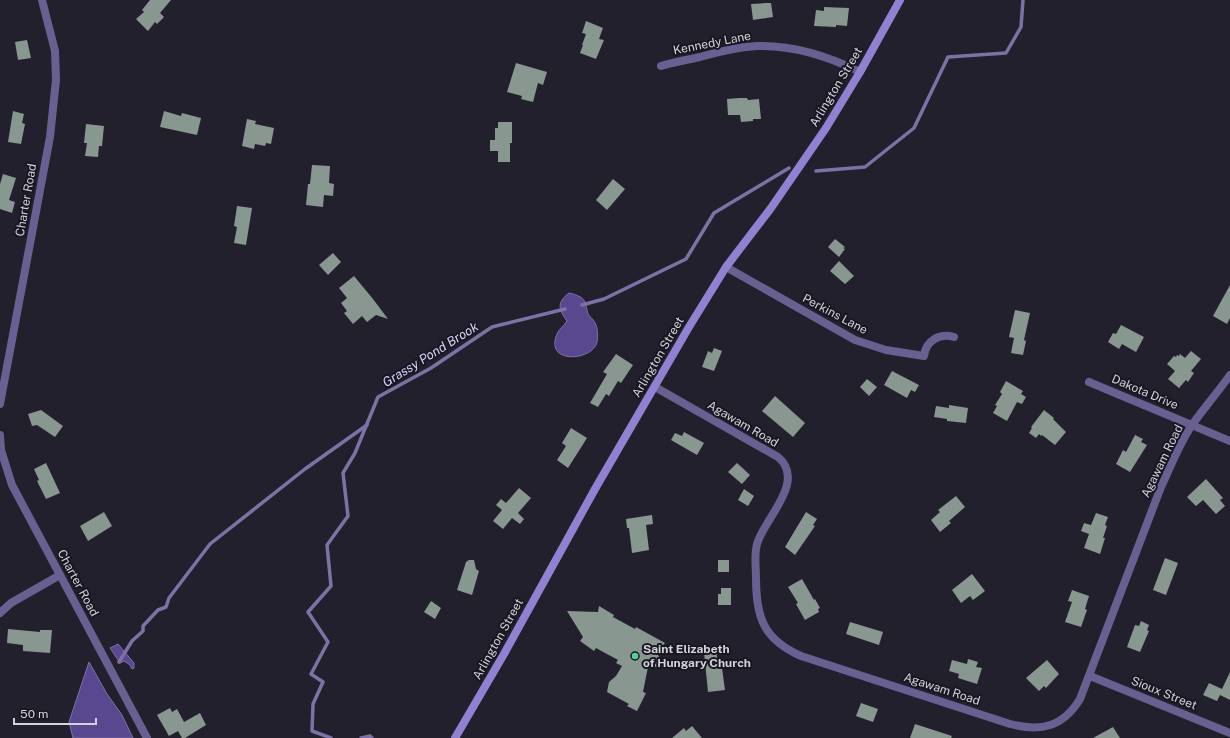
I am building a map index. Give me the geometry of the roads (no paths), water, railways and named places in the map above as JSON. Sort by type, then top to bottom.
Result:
[{"type":"street","name":"Charter Road","points":[[0,404],[50,137],[55,87],[55,51],[42,0]]},
{"type":"street","name":"Arlington Street","points":[[455,738],[504,654],[595,489],[726,267],[771,208],[826,128],[860,72],[900,0]]},
{"type":"street","name":"Kennedy Lane","points":[[661,66],[680,60],[727,50],[756,46],[799,50],[819,55],[837,61],[860,72]]},
{"type":"street","name":"Perkins Lane","points":[[726,267],[841,333],[869,345],[899,353],[924,356],[926,347],[932,340],[940,336],[950,336],[954,338]]},
{"type":"street","name":"Agawam Road","points":[[654,387],[778,458],[786,466],[788,476],[786,489],[759,538],[756,552],[756,594],[759,612],[765,627],[783,647],[801,656],[1010,724],[1029,728],[1048,726],[1057,722],[1065,717],[1075,707],[1080,699],[1161,487],[1180,445],[1192,425],[1230,375]]},
{"type":"street","name":"Dakota Drive","points":[[1089,382],[1230,441]]},
{"type":"street","name":"Charter Road","points":[[0,435],[1,450],[12,485],[147,738]]},
{"type":"street","points":[[0,613],[10,603],[60,575]]},
{"type":"street","name":"Sioux Street","points":[[1090,676],[1230,733]]},
{"type":"waterway","name":"Grassy Pond Brook","points":[[816,171],[865,167],[914,128],[948,57],[1006,53],[1021,27],[1023,0]]},
{"type":"waterway","name":"Grassy Pond Brook","points":[[582,305],[604,299],[686,259],[714,213],[789,168]]},
{"type":"waterway","name":"Grassy Pond Brook","points":[[331,738],[312,731],[313,704],[323,682],[311,674],[328,642],[308,612],[331,586],[327,545],[348,516],[343,473],[355,453],[378,397],[431,368],[492,327],[565,309]]},
{"type":"waterway","points":[[119,662],[132,641],[143,631],[143,626],[158,610],[166,607],[169,598],[210,544],[305,469],[367,425]]},
{"type":"waterway","name":"Grassy Pond Brook","points":[[361,738],[370,736],[372,738]]},
{"type":"place","name":"Saint Elizabeth of Hungary Church","points":[[635,656]]}]
